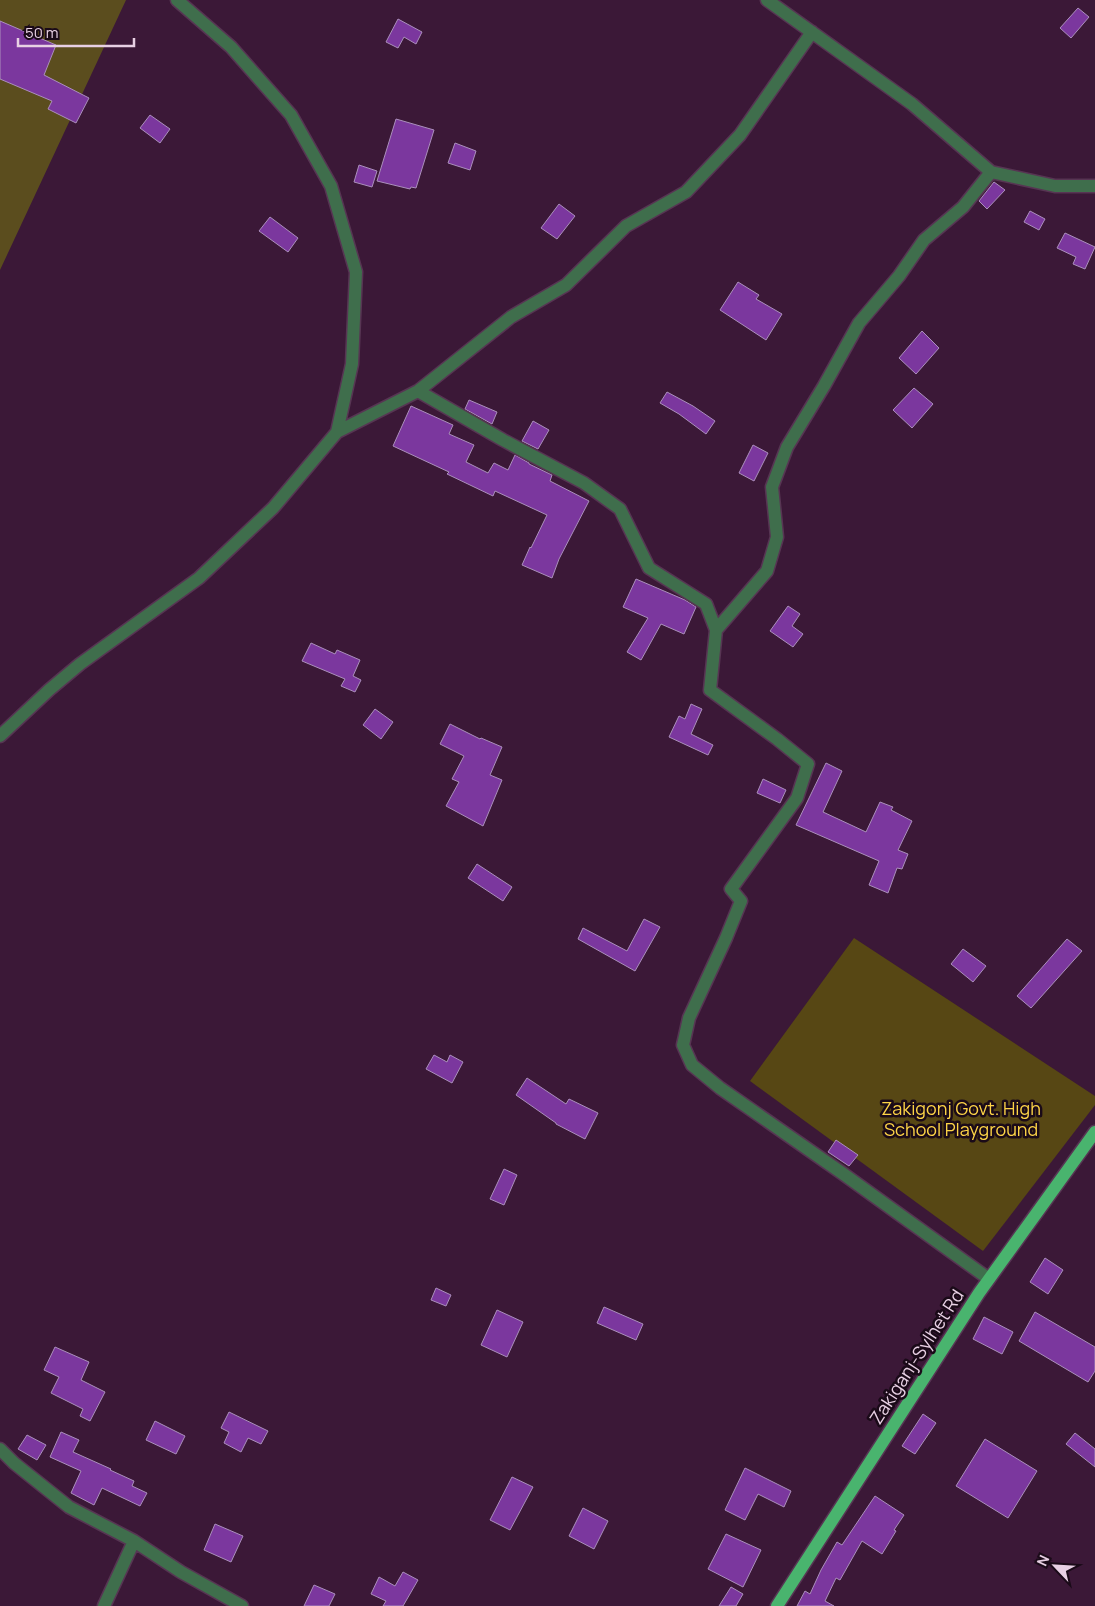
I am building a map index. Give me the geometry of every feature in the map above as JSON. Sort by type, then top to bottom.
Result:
[{"type":"main road","name":"Zakiganj-Sylhet Rd","points":[[777,1606],[988,1279],[1095,1132]]},
{"type":"street","points":[[178,0],[231,47],[290,115],[331,186],[356,272],[352,364],[337,432]]},
{"type":"street","points":[[767,0],[912,104],[991,172],[1055,186],[1095,186]]},
{"type":"street","points":[[0,736],[80,664],[199,578],[273,508],[337,432],[418,391],[511,317],[566,285],[626,226],[686,192],[740,135],[812,32]]},
{"type":"street","points":[[716,630],[767,571],[777,537],[772,487],[787,447],[859,323],[899,276],[924,240],[963,207],[991,172]]},
{"type":"street","points":[[418,391],[503,440],[584,483],[620,509],[649,568],[706,604],[716,630],[710,690],[808,764],[797,798],[732,889],[740,901],[726,938],[689,1018],[684,1046],[692,1066],[720,1088],[842,1173],[988,1279]]},
{"type":"street","points":[[0,1449],[14,1464],[69,1507],[134,1541],[181,1572],[242,1606]]},
{"type":"street","points":[[104,1606],[134,1541]]},
{"type":"green space","name":"Zakigonj Govt. High School Playground","points":[[854,938],[1095,1096],[1095,1105],[983,1251],[750,1081]]},
{"type":"shaded area","points":[[0,0],[126,0],[0,270]]},
{"type":"building","points":[[1078,8],[1089,17],[1071,38],[1060,28]]},
{"type":"building","points":[[398,19],[422,32],[416,44],[404,37],[398,48],[386,42]]},
{"type":"building","points":[[0,21],[56,45],[44,75],[89,98],[76,123],[48,109],[52,101],[0,79]]},
{"type":"building","points":[[150,115],[170,129],[160,143],[140,128]]},
{"type":"building","points":[[396,119],[434,130],[416,188],[411,187],[410,189],[377,181]]},
{"type":"building","points":[[455,143],[476,151],[470,170],[448,163]]},
{"type":"building","points":[[359,165],[377,171],[372,187],[354,182]]},
{"type":"building","points":[[994,182],[1005,190],[987,209],[979,201]]},
{"type":"building","points":[[559,204],[575,216],[557,239],[541,228]]},
{"type":"building","points":[[1030,211],[1045,219],[1039,230],[1024,222]]},
{"type":"building","points":[[270,217],[298,238],[288,252],[259,231]]},
{"type":"building","points":[[1065,233],[1095,247],[1085,269],[1073,264],[1076,257],[1057,248]]},
{"type":"building","points":[[738,282],[759,295],[756,299],[782,314],[766,340],[720,310]]},
{"type":"building","points":[[922,331],[939,348],[916,374],[899,358]]},
{"type":"building","points":[[914,388],[933,404],[912,428],[893,410]]},
{"type":"building","points":[[667,392],[715,421],[706,434],[660,403]]},
{"type":"building","points":[[469,400],[497,412],[492,424],[465,409]]},
{"type":"building","points":[[411,406],[453,425],[449,434],[474,445],[466,462],[488,473],[494,463],[508,470],[515,455],[552,475],[550,481],[589,501],[559,559],[552,578],[522,565],[547,515],[495,491],[493,496],[447,474],[449,472],[393,446]]},
{"type":"building","points":[[533,421],[549,430],[538,449],[522,441]]},
{"type":"building","points":[[753,445],[768,453],[754,481],[739,473]]},
{"type":"building","points":[[636,579],[685,600],[696,607],[684,634],[661,624],[641,660],[627,652],[648,618],[623,607]]},
{"type":"building","points":[[788,606],[800,614],[792,626],[803,634],[793,647],[770,631]]},
{"type":"building","points":[[311,643],[335,654],[337,650],[360,660],[353,676],[361,680],[355,692],[341,686],[345,679],[302,661]]},
{"type":"building","points":[[691,704],[702,709],[691,734],[713,745],[708,755],[669,737],[679,716],[685,719]]},
{"type":"building","points":[[375,709],[393,722],[381,739],[363,725]]},
{"type":"building","points":[[450,724],[480,739],[502,747],[490,775],[502,780],[483,826],[446,806],[459,782],[452,779],[464,756],[440,744]]},
{"type":"building","points":[[826,763],[842,771],[823,812],[866,832],[880,802],[893,807],[891,810],[912,821],[898,850],[908,854],[902,869],[897,868],[888,893],[869,885],[879,861],[796,825]]},
{"type":"building","points":[[763,779],[786,790],[780,803],[757,793]]},
{"type":"building","points":[[477,864],[512,887],[503,901],[468,878]]},
{"type":"building","points":[[644,919],[660,927],[635,971],[578,939],[583,928],[627,951]]},
{"type":"building","points":[[1067,939],[1082,951],[1031,1008],[1017,996]]},
{"type":"building","points":[[963,949],[986,966],[973,982],[951,964]]},
{"type":"building","points":[[434,1055],[447,1062],[450,1055],[463,1062],[452,1083],[426,1069]]},
{"type":"building","points":[[527,1078],[566,1104],[569,1099],[598,1113],[585,1139],[556,1124],[516,1095]]},
{"type":"building","points":[[836,1140],[858,1155],[849,1166],[828,1152]]},
{"type":"building","points":[[504,1169],[517,1175],[504,1205],[490,1199]]},
{"type":"building","points":[[1045,1258],[1063,1270],[1048,1294],[1030,1282]]},
{"type":"building","points":[[436,1288],[451,1295],[446,1306],[431,1300]]},
{"type":"building","points":[[604,1307],[643,1324],[636,1340],[597,1323]]},
{"type":"building","points":[[497,1310],[523,1322],[507,1357],[481,1345]]},
{"type":"building","points":[[1035,1312],[1095,1347],[1095,1371],[1088,1382],[1019,1341]]},
{"type":"building","points":[[984,1317],[1013,1332],[1002,1354],[973,1339]]},
{"type":"building","points":[[55,1347],[89,1362],[81,1380],[105,1392],[90,1421],[80,1416],[83,1409],[51,1393],[59,1377],[44,1370]]},
{"type":"building","points":[[229,1412],[268,1431],[261,1444],[248,1438],[241,1452],[224,1443],[229,1432],[221,1428]]},
{"type":"building","points":[[923,1414],[936,1423],[915,1454],[902,1446]]},
{"type":"building","points":[[155,1421],[185,1436],[176,1454],[146,1440]]},
{"type":"building","points":[[61,1432],[79,1440],[73,1452],[134,1481],[132,1486],[147,1493],[140,1506],[102,1488],[94,1505],[71,1493],[81,1471],[50,1457]]},
{"type":"building","points":[[1075,1433],[1095,1449],[1095,1467],[1066,1444]]},
{"type":"building","points":[[27,1435],[46,1445],[37,1460],[18,1449]]},
{"type":"building","points":[[985,1439],[1037,1471],[1008,1518],[956,1486]]},
{"type":"building","points":[[745,1468],[791,1491],[784,1507],[758,1494],[745,1520],[725,1510]]},
{"type":"building","points":[[512,1477],[533,1487],[510,1530],[490,1520]]},
{"type":"building","points":[[875,1496],[904,1515],[882,1554],[862,1541],[840,1580],[836,1578],[825,1601],[834,1606],[797,1606],[805,1591],[810,1594],[837,1542],[842,1545]]},
{"type":"building","points":[[583,1508],[608,1521],[594,1549],[569,1536]]},
{"type":"building","points":[[215,1524],[243,1536],[231,1562],[204,1550]]},
{"type":"building","points":[[726,1534],[761,1550],[743,1587],[708,1569]]},
{"type":"building","points":[[403,1572],[418,1580],[403,1606],[383,1606],[386,1601],[371,1594],[379,1577],[395,1586]]},
{"type":"building","points":[[314,1585],[335,1594],[329,1606],[304,1606]]},
{"type":"building","points":[[731,1587],[743,1594],[736,1606],[719,1606]]}]
